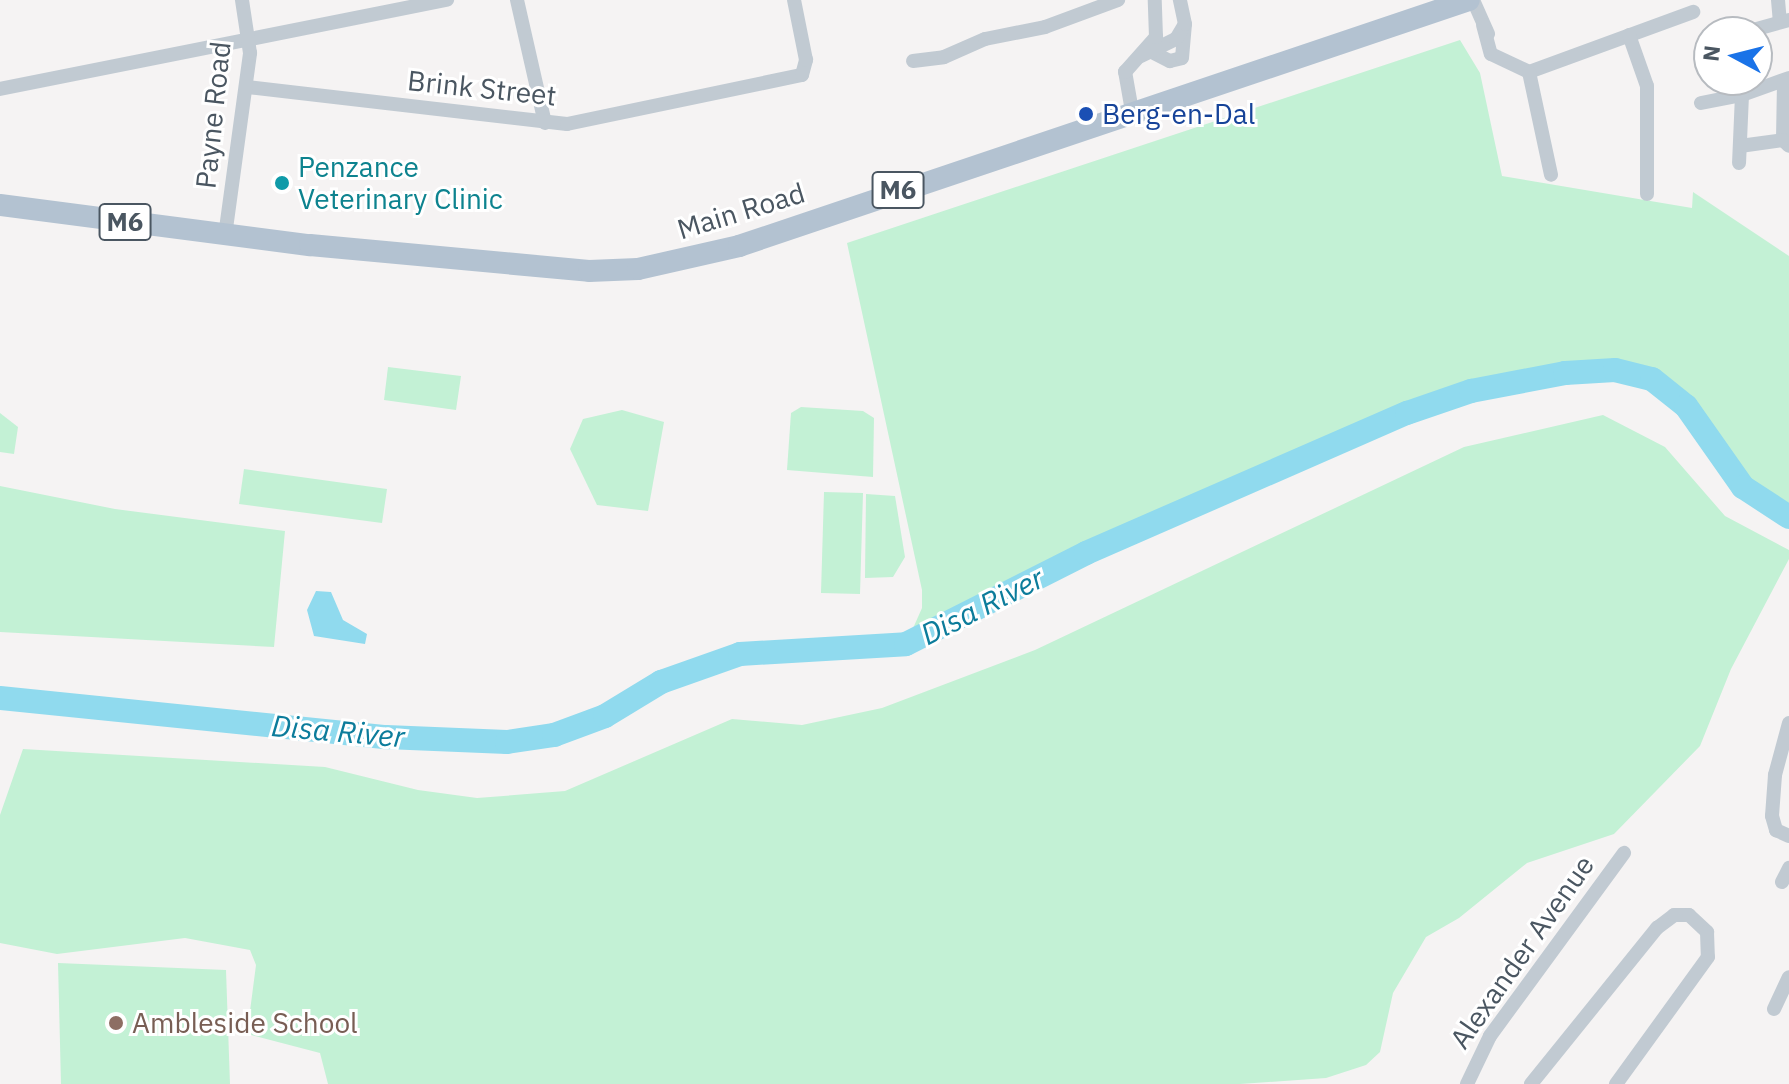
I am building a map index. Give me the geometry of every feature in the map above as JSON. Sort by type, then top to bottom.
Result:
[{"type":"main road","name":"Main Road","points":[[0,205],[225,236],[554,268],[638,269],[739,246],[1132,111],[1471,0]]},
{"type":"street","name":"Payne Road","points":[[225,236],[247,87],[250,40],[242,0]]},
{"type":"street","points":[[0,89],[447,0]]},
{"type":"street","points":[[517,0],[545,123]]},
{"type":"street","name":"Brink Street","points":[[247,87],[545,123],[587,120],[802,75],[806,60],[794,0]]},
{"type":"street","points":[[913,61],[1045,27],[1118,0]]},
{"type":"street","points":[[1132,111],[1123,80],[1136,56],[1159,30],[1155,0]]},
{"type":"street","points":[[1136,56],[1154,53],[1172,44],[1185,24],[1180,0]]},
{"type":"street","points":[[1471,0],[1495,57],[1529,72],[1693,12]]},
{"type":"street","points":[[1778,0],[1784,21]]},
{"type":"street","points":[[1629,35],[1647,86],[1647,194]]},
{"type":"street","points":[[1529,72],[1551,175]]},
{"type":"street","points":[[1740,146],[1786,143],[1786,80]]},
{"type":"street","points":[[1701,103],[1719,96]]},
{"type":"street","points":[[1739,163],[1742,96]]},
{"type":"street","points":[[1789,723],[1775,775],[1772,816],[1776,830],[1789,836]]},
{"type":"street","name":"Alexander Avenue","points":[[1467,1084],[1490,1036],[1624,853]]},
{"type":"street","points":[[1531,1084],[1657,928],[1674,915],[1689,915],[1707,932],[1708,957],[1616,1084]]},
{"type":"street","points":[[1774,1009],[1789,977]]},
{"type":"green space","points":[[1460,40],[1480,73],[1502,176],[1692,208],[1693,192],[1789,256],[1789,517],[1743,487],[1686,406],[1652,379],[1615,370],[1565,373],[1471,391],[1407,413],[1086,553],[906,644],[922,608],[922,590],[847,243]]},
{"type":"green space","points":[[388,367],[461,376],[456,410],[384,400]]},
{"type":"green space","points":[[801,407],[863,411],[874,418],[873,477],[787,470],[791,413]]},
{"type":"green space","points":[[622,410],[664,422],[648,511],[597,505],[570,449],[583,419]]},
{"type":"green space","points":[[0,413],[18,427],[14,454],[0,452]]},
{"type":"green space","points":[[1603,415],[1665,447],[1725,516],[1789,550],[1789,559],[1731,669],[1700,746],[1614,834],[1527,863],[1459,918],[1426,937],[1393,993],[1380,1052],[1366,1065],[1326,1078],[1240,1084],[328,1084],[320,1053],[247,1034],[256,965],[250,950],[185,938],[57,954],[0,943],[0,815],[23,749],[325,767],[418,790],[477,798],[565,791],[732,719],[802,725],[882,708],[1035,650],[1464,447]]},
{"type":"green space","points":[[244,469],[387,489],[382,523],[239,504]]},
{"type":"green space","points":[[0,486],[115,509],[285,531],[274,647],[0,632]]},
{"type":"green space","points":[[824,492],[863,493],[860,594],[821,593]]},
{"type":"green space","points":[[866,494],[895,496],[905,557],[893,577],[865,578]]},
{"type":"green space","name":"Ambleside School","points":[[58,963],[226,970],[230,1084],[61,1084]]},
{"type":"water","points":[[316,591],[331,592],[343,620],[367,634],[365,644],[314,636],[307,610]]},
{"type":"waterway","name":"Disa River","points":[[0,698],[386,737],[507,742],[554,735],[605,716],[661,682],[740,654],[906,644],[1086,553],[1407,413],[1471,391],[1565,373],[1615,370],[1652,379],[1686,406],[1743,487],[1789,517]]},
{"type":"place","name":"Berg-en-Dal","points":[[1086,114]]},
{"type":"place","name":"Penzance Veterinary Clinic","points":[[282,183]]},
{"type":"place","name":"Ambleside School","points":[[116,1023]]}]
